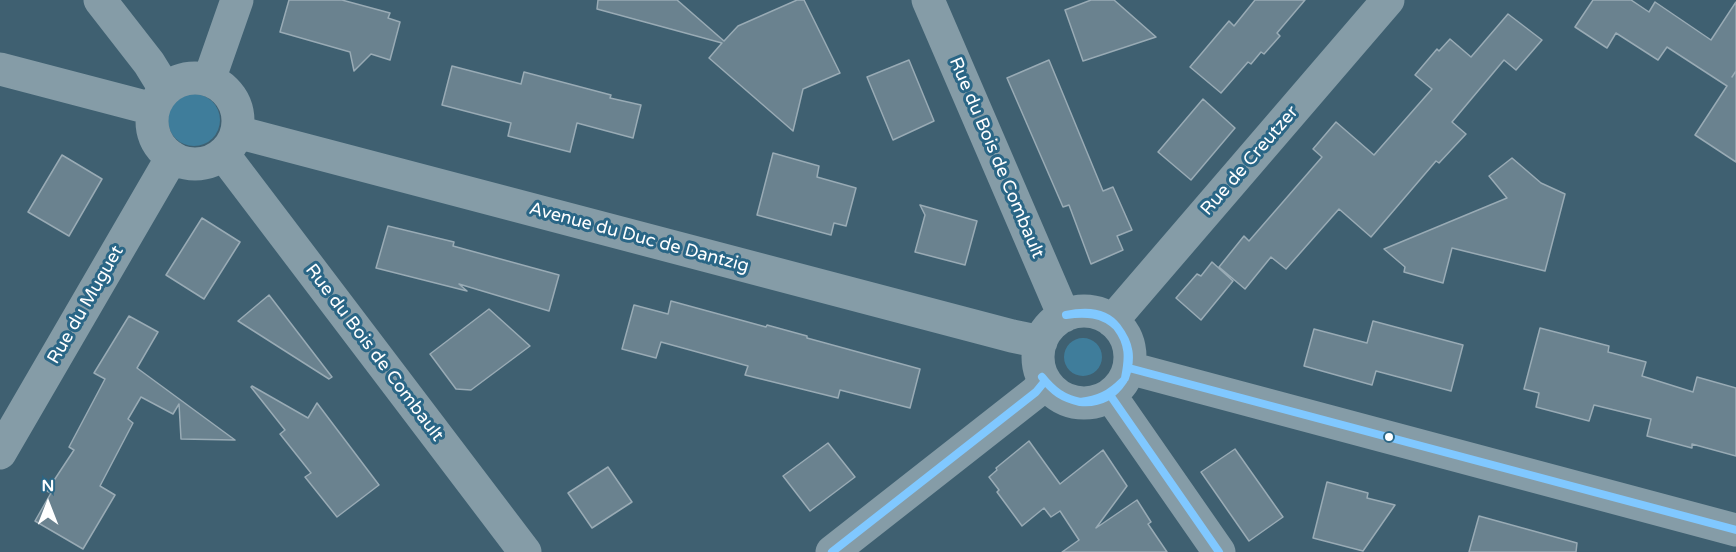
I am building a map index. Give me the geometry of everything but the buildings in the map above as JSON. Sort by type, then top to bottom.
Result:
[{"type":"street","points":[[100,0],[149,63],[159,99],[154,134],[160,147],[181,162],[195,164],[210,162],[230,143],[238,114],[233,100],[223,88],[209,80],[195,78],[178,81],[159,99]]},
{"type":"street","points":[[209,80],[237,0]]},
{"type":"street","name":"Rue du Bois de Combault","points":[[928,0],[1064,316]]},
{"type":"street","name":"Rue de Creutzer","points":[[1112,321],[1388,0]]},
{"type":"street","points":[[0,69],[159,99]]},
{"type":"street","name":"Rue du Bois de Combault","points":[[230,143],[525,552]]},
{"type":"street","name":"Avenue du Duc de Dantzig","points":[[230,143],[1041,342]]},
{"type":"street","name":"Rue du Muguet","points":[[0,453],[172,157]]},
{"type":"street","points":[[1088,311],[1100,314],[1112,321],[1121,329],[1127,341],[1130,355],[1125,379],[1110,395],[1096,402],[1081,403],[1067,400],[1054,392],[1045,381],[1038,355],[1046,331],[1064,316],[1076,312],[1088,311]]},
{"type":"street","points":[[1129,368],[1736,530]]},
{"type":"street","points":[[832,552],[1036,392],[1045,381]]},
{"type":"street","points":[[1110,395],[1219,552]]},
{"type":"shaded area","points":[[194,94],[204,96],[212,102],[218,110],[220,120],[218,130],[212,138],[204,144],[194,146],[184,144],[176,138],[170,130],[168,120],[170,110],[176,102],[184,96]]},
{"type":"shaded area","points":[[1083,338],[1090,339],[1096,344],[1101,350],[1101,364],[1096,370],[1090,375],[1083,376],[1076,375],[1070,370],[1065,364],[1064,357],[1065,350],[1070,344],[1076,339]]},
{"type":"transit line","points":[[1066,315],[1080,313],[1100,315],[1117,327]]},
{"type":"transit line","points":[[1066,315],[1100,316],[1117,327]]},
{"type":"transit line","points":[[1117,327],[1125,339],[1128,351],[1129,364],[1125,378]]},
{"type":"transit line","points":[[1117,327],[1124,339],[1127,351],[1125,378]]},
{"type":"transit line","points":[[1129,368],[1736,530]]},
{"type":"transit line","points":[[1042,377],[1059,393],[1080,402]]},
{"type":"transit line","points":[[1042,377],[1059,394],[1080,402]]},
{"type":"transit line","points":[[832,552],[1036,392],[1045,381]]},
{"type":"transit line","points":[[1080,402],[1094,402],[1105,398],[1123,381]]},
{"type":"transit line","points":[[1080,402],[1104,396],[1123,381]]},
{"type":"transit line","points":[[1110,395],[1219,552]]}]
